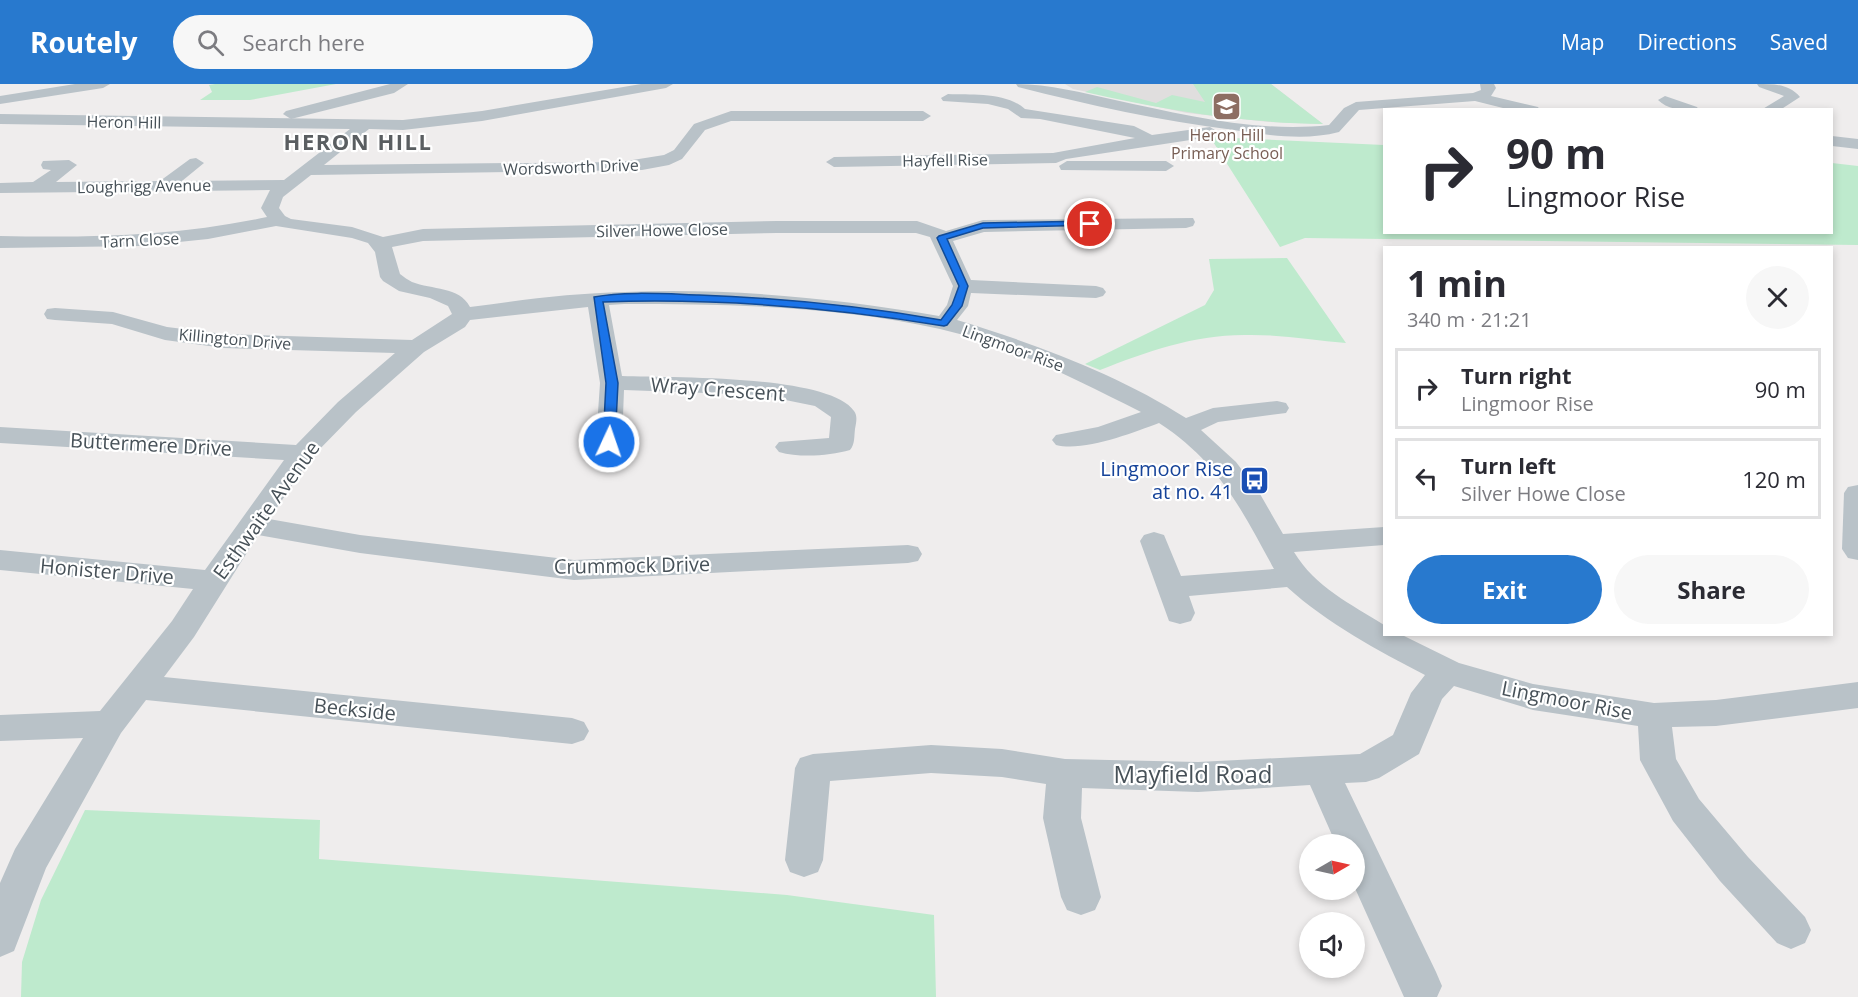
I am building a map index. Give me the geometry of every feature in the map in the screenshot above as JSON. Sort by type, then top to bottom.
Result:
[{"type":"street","name":"Heron Hill","points":[[0,100],[103,84]]},
{"type":"street","name":"Heron Hill","points":[[249,124],[389,90],[401,84]]},
{"type":"street","name":"Heron Hill","points":[[0,119],[249,124],[437,123],[666,84]]},
{"type":"street","points":[[1023,84],[1134,109],[1236,127],[1324,130],[1339,126],[1348,109],[1386,102],[1475,97],[1524,108]]},
{"type":"street","points":[[1475,97],[1486,93],[1489,88],[1487,84]]},
{"type":"street","points":[[1764,84],[1778,87],[1791,93],[1793,97],[1772,108]]},
{"type":"street","points":[[537,90],[551,104]]},
{"type":"street","points":[[1372,91],[1386,102]]},
{"type":"street","points":[[948,98],[988,100],[1013,106],[1021,113],[1134,131],[1149,140]]},
{"type":"street","points":[[1665,100],[1687,108]]},
{"type":"street","name":"Wordsworth Drive","points":[[298,177],[621,167],[649,164],[673,158],[683,150],[695,130],[731,116],[784,114],[923,116]]},
{"type":"street","points":[[1344,115],[1383,118]]},
{"type":"street","points":[[365,125],[275,195],[270,208],[278,220],[288,225],[365,235],[381,243],[390,276],[406,287],[436,293],[458,302],[463,314]]},
{"type":"street","name":"Hayfell Rise","points":[[834,162],[1056,158],[1061,155],[1236,127]]},
{"type":"street","points":[[1833,141],[1858,144]]},
{"type":"street","name":"Hayfell Rise","points":[[1056,158],[1066,166],[1076,167],[1166,166]]},
{"type":"street","points":[[164,186],[196,163]]},
{"type":"street","points":[[0,200],[33,187],[53,170],[110,174]]},
{"type":"street","name":"Loughrigg Avenue","points":[[0,188],[164,186],[298,177]]},
{"type":"street","name":"Tarn Close","points":[[0,242],[142,242],[230,232],[278,220]]},
{"type":"street","points":[[944,323],[957,306],[963,286],[942,238],[983,226],[1186,222]]},
{"type":"street","name":"Silver Howe Close","points":[[381,243],[423,235],[777,227],[908,226],[931,230],[942,238]]},
{"type":"street","points":[[963,286],[1096,292]]},
{"type":"street","name":"Lingmoor Rise","points":[[463,314],[597,300],[671,297],[768,300],[860,309],[944,323],[1000,340],[1078,372],[1161,413],[1184,428],[1227,468],[1246,494],[1294,577],[1312,593],[1382,639],[1448,672],[1533,697],[1654,716],[1716,713],[1858,695]]},
{"type":"street","points":[[597,300],[612,383],[609,442]]},
{"type":"street","name":"Killington Drive","points":[[55,314],[113,318],[165,333],[224,341],[416,347]]},
{"type":"street","name":"Esthwaite Avenue","points":[[0,938],[10,906],[29,861],[109,724],[183,629],[237,544],[302,453],[347,407],[416,347],[457,322],[463,314]]},
{"type":"street","name":"Wray Crescent","points":[[612,383],[761,388],[823,400],[844,414],[841,445],[788,447]]},
{"type":"street","points":[[1184,428],[1213,415],[1277,408]]},
{"type":"street","points":[[1065,440],[1094,437],[1121,430],[1161,413]]},
{"type":"street","name":"Buttermere Drive","points":[[0,435],[302,453]]},
{"type":"street","points":[[1858,493],[1856,549],[1858,551]]},
{"type":"street","name":"Crummock Drive","points":[[252,525],[360,544],[574,570],[908,554]]},
{"type":"street","points":[[1274,544],[1383,536]]},
{"type":"street","points":[[1154,541],[1176,600],[1294,577]]},
{"type":"street","name":"Honister Drive","points":[[0,560],[215,581]]},
{"type":"street","name":"Mayfield Road","points":[[804,860],[813,768],[931,759],[1002,763],[1065,772],[1198,777],[1366,768],[1407,744],[1428,693],[1448,672]]},
{"type":"street","name":"Beckside","points":[[138,687],[572,731]]},
{"type":"street","name":"Lingmoor Rise","points":[[1654,716],[1658,760],[1686,810],[1734,869],[1791,930]]},
{"type":"street","points":[[0,728],[109,724]]},
{"type":"street","points":[[1321,771],[1421,986]]},
{"type":"street","points":[[1065,772],[1062,818],[1080,897]]},
{"type":"shaded area","name":"Heron Hill Primary School","points":[[1065,84],[1271,84],[1323,124],[1269,122],[1187,113],[1073,89]]},
{"type":"green space","points":[[336,84],[250,100],[200,100],[212,92],[209,85]]},
{"type":"green space","name":"Heron Hill Primary School","points":[[1193,84],[1271,84],[1323,124],[1263,121],[1203,114],[1085,92],[1097,87],[1156,103],[1172,95],[1205,102]]},
{"type":"green space","points":[[1210,137],[1383,145],[1383,234],[1833,234],[1833,163],[1858,166],[1858,245],[1305,238],[1280,247]]},
{"type":"green space","points":[[1287,258],[1346,343],[1269,335],[1225,336],[1188,341],[1100,370],[1085,364],[1205,305],[1214,290],[1209,259]]},
{"type":"green space","points":[[85,810],[320,820],[319,859],[787,895],[934,915],[936,997],[21,997],[22,962],[41,900]]},
{"type":"place","name":"Heron Hill Primary School","points":[[1227,107]]},
{"type":"place","name":"Lingmoor Rise at no. 41","points":[[1254,480]]},
{"type":"district","name":"HERON HILL","points":[[358,141]]},
{"type":"route","points":[[609,442],[612,383],[597,300],[671,297],[768,300],[860,309],[944,323],[957,306],[963,286],[942,238],[983,226],[1090,224]]}]
